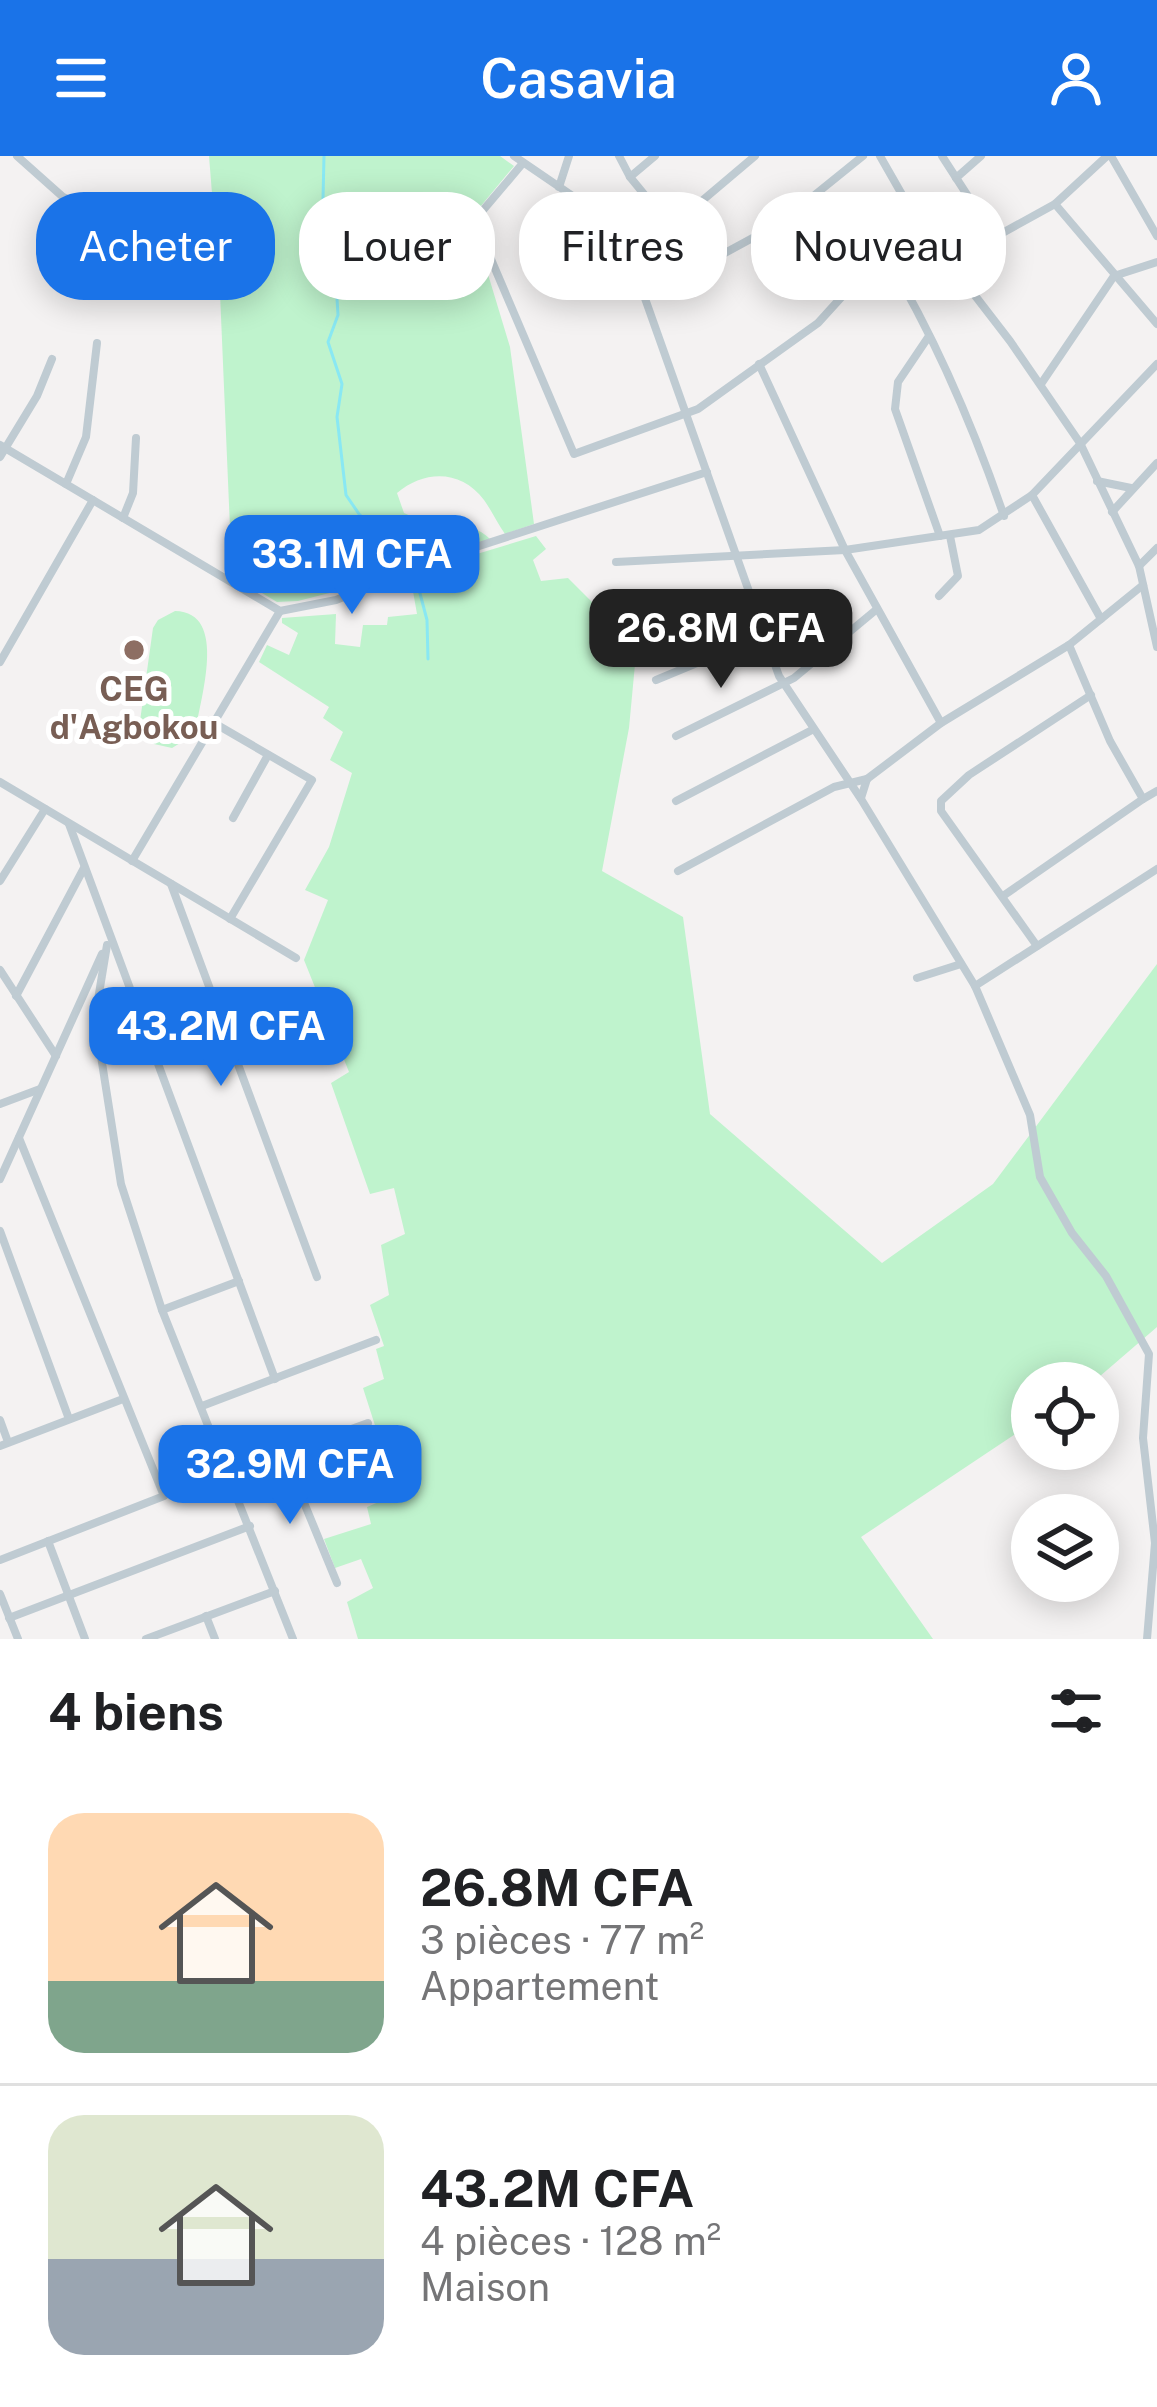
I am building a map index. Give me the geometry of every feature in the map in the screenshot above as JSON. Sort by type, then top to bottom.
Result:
[{"type":"street","points":[[514,156],[566,192]]},
{"type":"street","points":[[559,187],[569,156]]},
{"type":"street","points":[[619,156],[671,227],[755,156]]},
{"type":"street","points":[[630,177],[655,156]]},
{"type":"street","points":[[727,252],[780,223],[863,156]]},
{"type":"street","points":[[880,156],[901,192]]},
{"type":"street","points":[[942,156],[965,192]]},
{"type":"street","points":[[956,178],[981,156]]},
{"type":"street","points":[[1006,232],[1054,204],[1109,156],[1153,217],[1157,236]]},
{"type":"street","points":[[22,159],[58,192]]},
{"type":"street","points":[[523,163],[476,224],[574,454],[687,414],[818,323],[837,300]]},
{"type":"street","points":[[1054,204],[1157,324]]},
{"type":"street","points":[[1041,384],[1114,276],[1157,262]]},
{"type":"street","points":[[646,300],[783,684],[975,986],[1030,1115],[1040,1177],[1153,1352],[1143,1438],[1156,1542],[1147,1639]]},
{"type":"street","points":[[909,300],[982,456],[1004,516]]},
{"type":"street","points":[[978,300],[1080,442],[1139,566],[1157,647]]},
{"type":"street","points":[[928,336],[898,382],[895,409],[958,577],[939,596]]},
{"type":"street","points":[[66,484],[86,436],[97,343]]},
{"type":"street","points":[[52,359],[37,396],[2,450],[280,610],[336,600],[420,566],[707,472]]},
{"type":"street","points":[[759,364],[845,550],[941,723]]},
{"type":"street","points":[[616,562],[845,550],[980,530],[1032,495],[1157,364]]},
{"type":"street","points":[[123,518],[134,493],[136,438]]},
{"type":"street","points":[[1112,512],[1157,463]]},
{"type":"street","points":[[1097,481],[1131,488]]},
{"type":"street","points":[[1032,495],[1101,619]]},
{"type":"street","points":[[0,662],[93,500]]},
{"type":"street","points":[[1139,566],[1157,548]]},
{"type":"street","points":[[678,871],[834,787],[866,778],[941,723],[1069,645],[1143,585]]},
{"type":"street","points":[[676,736],[783,684],[877,609]]},
{"type":"street","points":[[132,860],[280,610]]},
{"type":"street","points":[[656,680],[763,636]]},
{"type":"street","points":[[1069,645],[1110,741],[1143,799]]},
{"type":"street","points":[[1037,946],[941,811],[940,801],[969,776],[1091,695]]},
{"type":"street","points":[[214,723],[312,780],[230,919]]},
{"type":"street","points":[[676,801],[812,730]]},
{"type":"street","points":[[233,818],[268,755]]},
{"type":"street","points":[[834,787],[838,771]]},
{"type":"street","points":[[860,799],[866,778]]},
{"type":"street","points":[[0,782],[296,958]]},
{"type":"street","points":[[1003,896],[1157,790]]},
{"type":"street","points":[[0,881],[44,809]]},
{"type":"street","points":[[69,824],[274,1378]]},
{"type":"street","points":[[16,997],[85,867]]},
{"type":"street","points":[[975,986],[1157,869]]},
{"type":"street","points":[[171,884],[317,1277]]},
{"type":"street","points":[[0,1179],[109,941]]},
{"type":"street","points":[[109,941],[95,1018],[113,1148],[163,1310],[293,1639]]},
{"type":"street","points":[[917,978],[961,964]]},
{"type":"street","points":[[0,970],[56,1056]]},
{"type":"street","points":[[0,1104],[41,1088]]},
{"type":"street","points":[[0,1560],[164,1496],[19,1138]]},
{"type":"street","points":[[0,1231],[69,1419]]},
{"type":"street","points":[[163,1310],[238,1282]]},
{"type":"street","points":[[202,1406],[376,1340]]},
{"type":"street","points":[[0,1420],[4,1444],[123,1399]]},
{"type":"street","points":[[228,1474],[368,1423]]},
{"type":"street","points":[[284,1454],[337,1582]]},
{"type":"street","points":[[9,1618],[250,1526]]},
{"type":"street","points":[[48,1541],[85,1639]]},
{"type":"street","points":[[146,1639],[275,1591]]},
{"type":"street","points":[[0,1594],[18,1639]]},
{"type":"street","points":[[206,1616],[215,1639]]},
{"type":"green space","points":[[209,156],[500,156],[514,166],[492,192],[299,192],[299,300],[495,297],[510,347],[534,524],[505,534],[475,490],[453,478],[430,477],[397,493],[404,513],[472,528],[490,539],[298,601],[277,602],[232,575],[220,300],[275,300],[275,192],[212,192]]},
{"type":"green space","points":[[536,536],[546,549],[533,560],[541,581],[568,578],[593,603],[642,590],[629,728],[602,871],[683,917],[710,1114],[882,1263],[993,1184],[1157,964],[1157,1327],[1116,1362],[1011,1362],[1011,1437],[861,1537],[933,1639],[358,1639],[347,1602],[373,1588],[361,1559],[335,1568],[324,1539],[371,1524],[367,1507],[397,1494],[363,1388],[384,1379],[376,1349],[384,1346],[370,1305],[389,1295],[381,1245],[405,1234],[394,1188],[370,1194],[331,1083],[349,1072],[304,960],[328,900],[305,890],[329,847],[352,773],[330,760],[343,732],[323,718],[329,707],[259,662],[267,645],[289,655],[298,633],[282,623],[282,618],[336,614],[335,644],[360,647],[363,625],[387,625],[388,617],[417,614],[411,580]]},
{"type":"green space","points":[[175,611],[192,615],[202,626],[207,660],[195,734],[172,748],[154,744],[140,721],[153,628]]},
{"type":"waterway","points":[[324,156],[322,242],[336,282],[338,315],[328,342],[342,384],[337,417],[346,495],[359,514],[412,563],[427,620],[428,659]]},
{"type":"place","name":"CEG d'Agbokou","points":[[134,650]]}]
